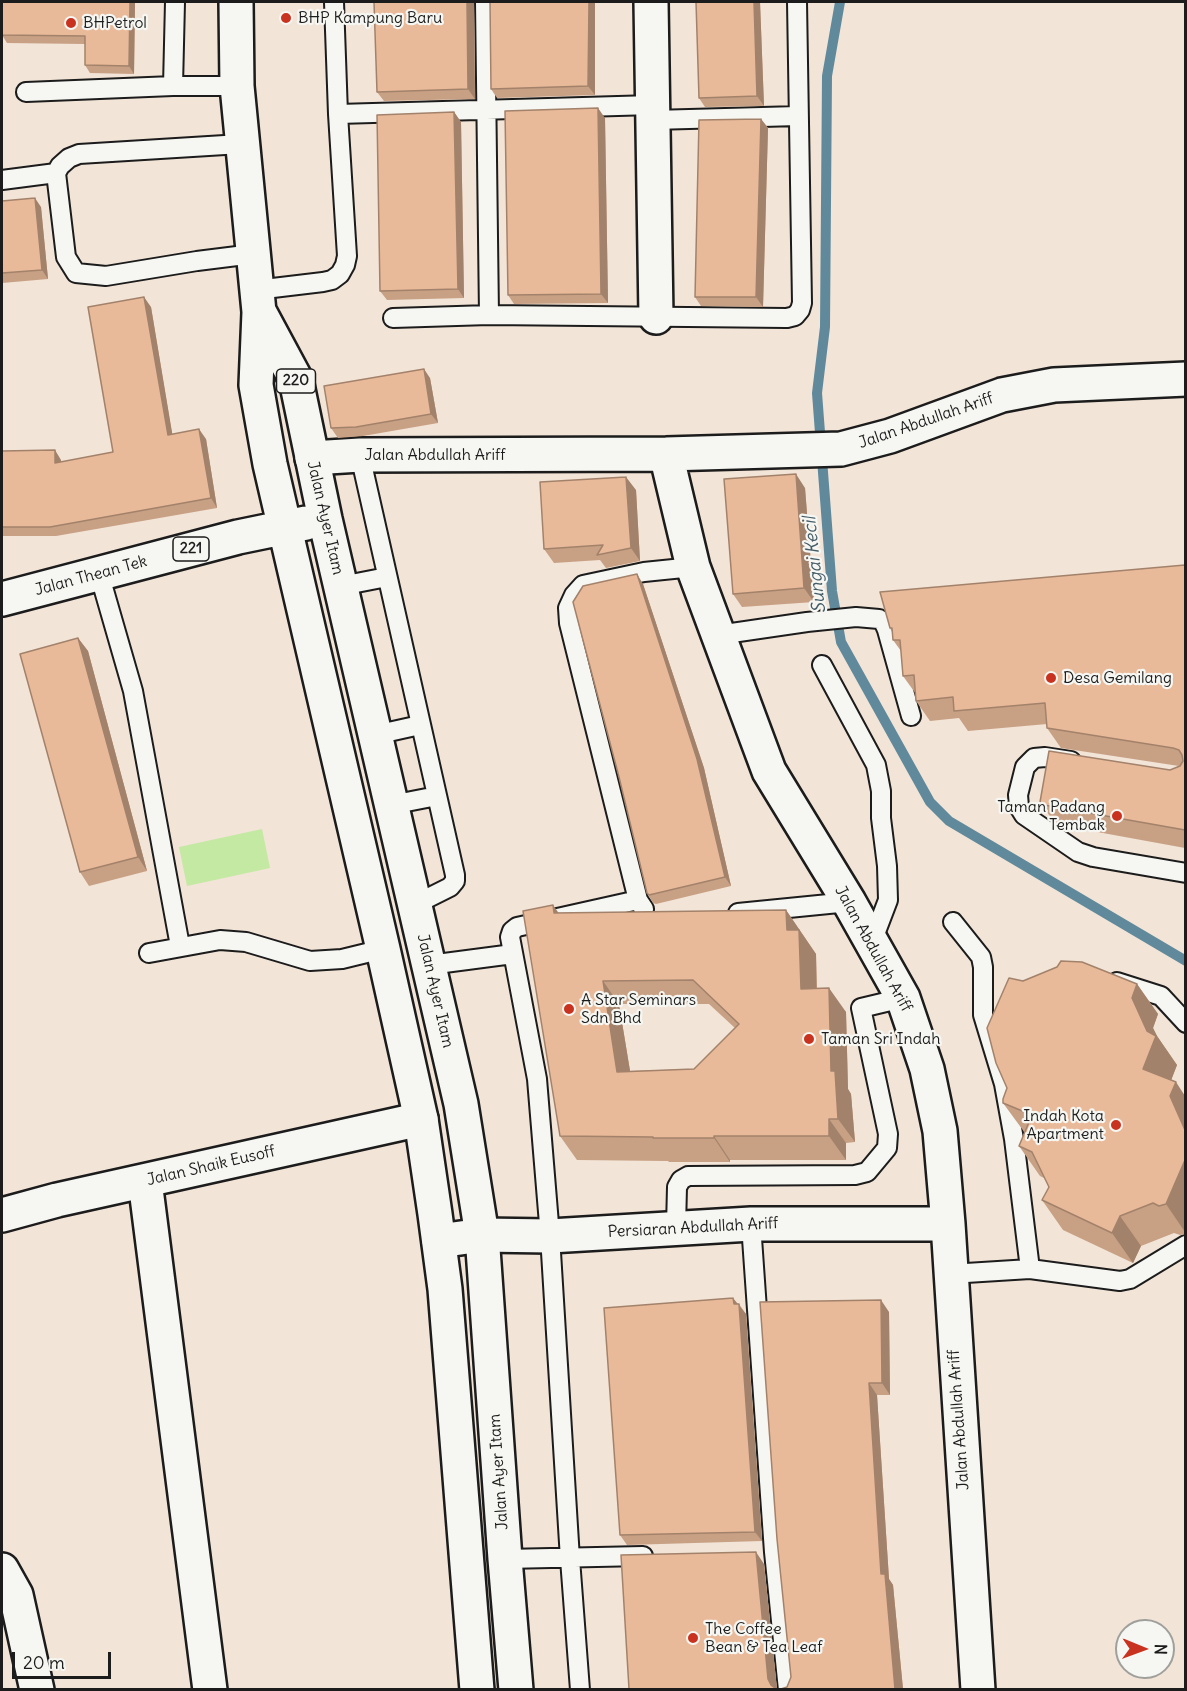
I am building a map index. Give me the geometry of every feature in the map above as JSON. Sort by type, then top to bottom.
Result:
[{"type":"street","name":"Jalan Ayer Itam","points":[[236,2],[237,86],[241,144],[258,301],[256,385],[270,464],[421,1119],[445,1289],[477,1689]]},
{"type":"street","points":[[651,2],[656,317]]},
{"type":"street","name":"Jalan Ayer Itam","points":[[258,301],[296,380],[325,519],[461,1104],[482,1235],[516,1689]]},
{"type":"street","name":"Jalan Abdullah Ariff","points":[[312,458],[360,455],[666,454],[825,450],[890,436],[1002,395],[1054,385],[1185,379]]},
{"type":"street","name":"Jalan Abdullah Ariff","points":[[666,454],[693,567],[769,771],[849,902],[903,998],[927,1069],[940,1131],[948,1224],[978,1689]]},
{"type":"street","name":"221","points":[[285,528],[325,519]]},
{"type":"street","name":"Jalan Thean Tek","points":[[2,599],[238,537],[285,528]]},
{"type":"street","name":"Jalan Shaik Eusoff","points":[[2,1215],[421,1119]]},
{"type":"street","points":[[145,1181],[210,1689]]},
{"type":"street","name":"Persiaran Abdullah Ariff","points":[[439,1241],[482,1235],[550,1236],[751,1224],[948,1224]]},
{"type":"street","points":[[2,1570],[16,1595],[14,1635],[37,1689]]},
{"type":"lane","points":[[173,86],[175,2]]},
{"type":"lane","points":[[258,301],[333,279],[340,274],[345,265],[347,255],[334,2]]},
{"type":"lane","points":[[485,2],[489,315]]},
{"type":"lane","points":[[393,318],[489,315],[787,318],[795,316],[802,303],[797,2]]},
{"type":"lane","points":[[26,92],[173,86],[237,86]]},
{"type":"lane","points":[[338,114],[486,110],[798,116]]},
{"type":"lane","points":[[241,144],[79,154],[69,158],[56,173],[66,257],[76,273],[106,276],[253,254]]},
{"type":"lane","points":[[2,180],[56,173]]},
{"type":"lane","points":[[360,455],[455,875],[455,882],[450,887],[414,905]]},
{"type":"lane","points":[[660,916],[654,916],[645,911],[638,900],[569,623],[568,608],[583,585],[644,572],[693,567]]},
{"type":"lane","points":[[99,573],[133,691],[180,946]]},
{"type":"lane","points":[[341,586],[387,577]]},
{"type":"lane","points":[[718,635],[807,622],[872,617],[884,624],[911,717]]},
{"type":"lane","points":[[822,665],[876,765],[881,791],[888,900],[872,942]]},
{"type":"lane","points":[[375,735],[420,725]]},
{"type":"lane","points":[[1092,765],[1045,757],[1034,758],[1025,767],[1018,795],[1019,807],[1024,815],[1078,852],[1093,857],[1185,873]]},
{"type":"lane","points":[[392,806],[437,796]]},
{"type":"lane","points":[[580,1689],[550,1236],[537,1079],[510,937],[512,931],[517,927],[638,900]]},
{"type":"lane","points":[[725,914],[849,902]]},
{"type":"lane","points":[[953,922],[981,957],[983,1015],[1004,1084],[1014,1138],[1030,1269]]},
{"type":"lane","points":[[149,953],[220,940],[246,942],[310,961],[342,959],[383,949]]},
{"type":"lane","points":[[429,965],[513,954]]},
{"type":"lane","points":[[1105,981],[1116,981],[1161,996],[1185,1023]]},
{"type":"lane","points":[[676,1227],[677,1187],[681,1180],[688,1176],[855,1175],[867,1172],[887,1148],[888,1134],[861,1008],[903,998]]},
{"type":"lane","points":[[983,1015],[1001,1006]]},
{"type":"lane","points":[[751,1224],[774,1552],[788,1689]]},
{"type":"lane","points":[[950,1274],[1030,1269],[1120,1281],[1130,1279],[1185,1245]]},
{"type":"lane","points":[[751,1553],[774,1552]]},
{"type":"lane","points":[[505,1559],[660,1556]]},
{"type":"green space","points":[[262,829],[270,868],[187,886],[179,847]]},
{"type":"building","name":"BHPetrol","points":[[2,2],[130,2],[129,66],[85,65],[85,36],[2,35]]},
{"type":"building","points":[[374,2],[467,2],[468,89],[377,92]]},
{"type":"building","points":[[490,2],[589,2],[588,86],[491,89]]},
{"type":"building","points":[[696,2],[754,2],[757,96],[699,98]]},
{"type":"building","points":[[598,108],[601,294],[508,295],[505,111]]},
{"type":"building","points":[[454,112],[458,289],[380,291],[377,115]]},
{"type":"building","points":[[761,119],[756,297],[695,297],[699,120]]},
{"type":"building","points":[[35,198],[42,270],[2,273],[2,201]]},
{"type":"building","points":[[144,297],[168,435],[199,429],[211,498],[50,527],[2,527],[2,451],[55,450],[55,463],[113,452],[88,307]]},
{"type":"building","points":[[424,369],[431,414],[356,427],[331,428],[324,386]]},
{"type":"building","points":[[796,474],[804,588],[733,594],[724,479]]},
{"type":"building","points":[[626,477],[631,548],[597,555],[603,545],[544,549],[540,482]]},
{"type":"building","name":"Desa Gemilang","points":[[1185,565],[1185,830],[1044,805],[1040,802],[1049,751],[1170,770],[1180,766],[1183,761],[1182,755],[1179,750],[1173,748],[1047,728],[1045,703],[954,711],[953,697],[916,701],[914,675],[903,676],[900,640],[893,640],[892,628],[890,628],[880,592]]},
{"type":"building","points":[[637,574],[697,759],[725,877],[649,895],[573,602],[583,586]]},
{"type":"building","points":[[78,638],[138,857],[80,872],[20,654]]},
{"type":"building","name":"Taman Sri Indah","points":[[553,905],[554,913],[786,910],[787,930],[799,930],[801,989],[829,988],[831,1071],[835,1071],[838,1119],[829,1119],[829,1136],[653,1138],[560,1136],[523,911]],"holes":[[[693,980],[739,1024],[694,1069],[617,1072],[603,981]]]},
{"type":"building","name":"Indah Kota Apartment","points":[[1061,961],[1082,962],[1137,984],[1132,998],[1147,1031],[1156,1036],[1143,1069],[1176,1082],[1170,1096],[1185,1130],[1185,1160],[1166,1204],[1159,1206],[1153,1203],[1120,1216],[1112,1233],[1042,1200],[1049,1187],[1032,1152],[1019,1146],[1032,1115],[1003,1103],[1007,1088],[996,1063],[987,1028],[1009,978],[1023,981],[1057,967]]},
{"type":"building","points":[[733,1298],[734,1304],[739,1304],[755,1532],[620,1535],[604,1308]]},
{"type":"building","points":[[881,1300],[882,1383],[869,1383],[881,1574],[885,1574],[895,1689],[781,1689],[787,1687],[791,1677],[777,1539],[760,1302]]},
{"type":"building","name":"The Coffee Bean & Tea Leaf","points":[[756,1552],[768,1679],[776,1689],[629,1689],[621,1555]]},
{"type":"waterway","name":"Sungai Kecil","points":[[840,2],[827,76],[825,327],[817,393],[832,591],[841,642],[930,802],[949,821],[1186,961]]},
{"type":"place","name":"BHP Kampung Baru","points":[[286,18]]},
{"type":"place","name":"BHPetrol","points":[[71,23]]},
{"type":"place","name":"Desa Gemilang","points":[[1051,678]]},
{"type":"place","name":"Taman Padang Tembak","points":[[1117,816]]},
{"type":"place","name":"A Star Seminars Sdn Bhd","points":[[569,1009]]},
{"type":"place","name":"Taman Sri Indah","points":[[809,1039]]},
{"type":"place","name":"Indah Kota Apartment","points":[[1116,1125]]},
{"type":"place","name":"The Coffee Bean & Tea Leaf","points":[[693,1638]]}]
